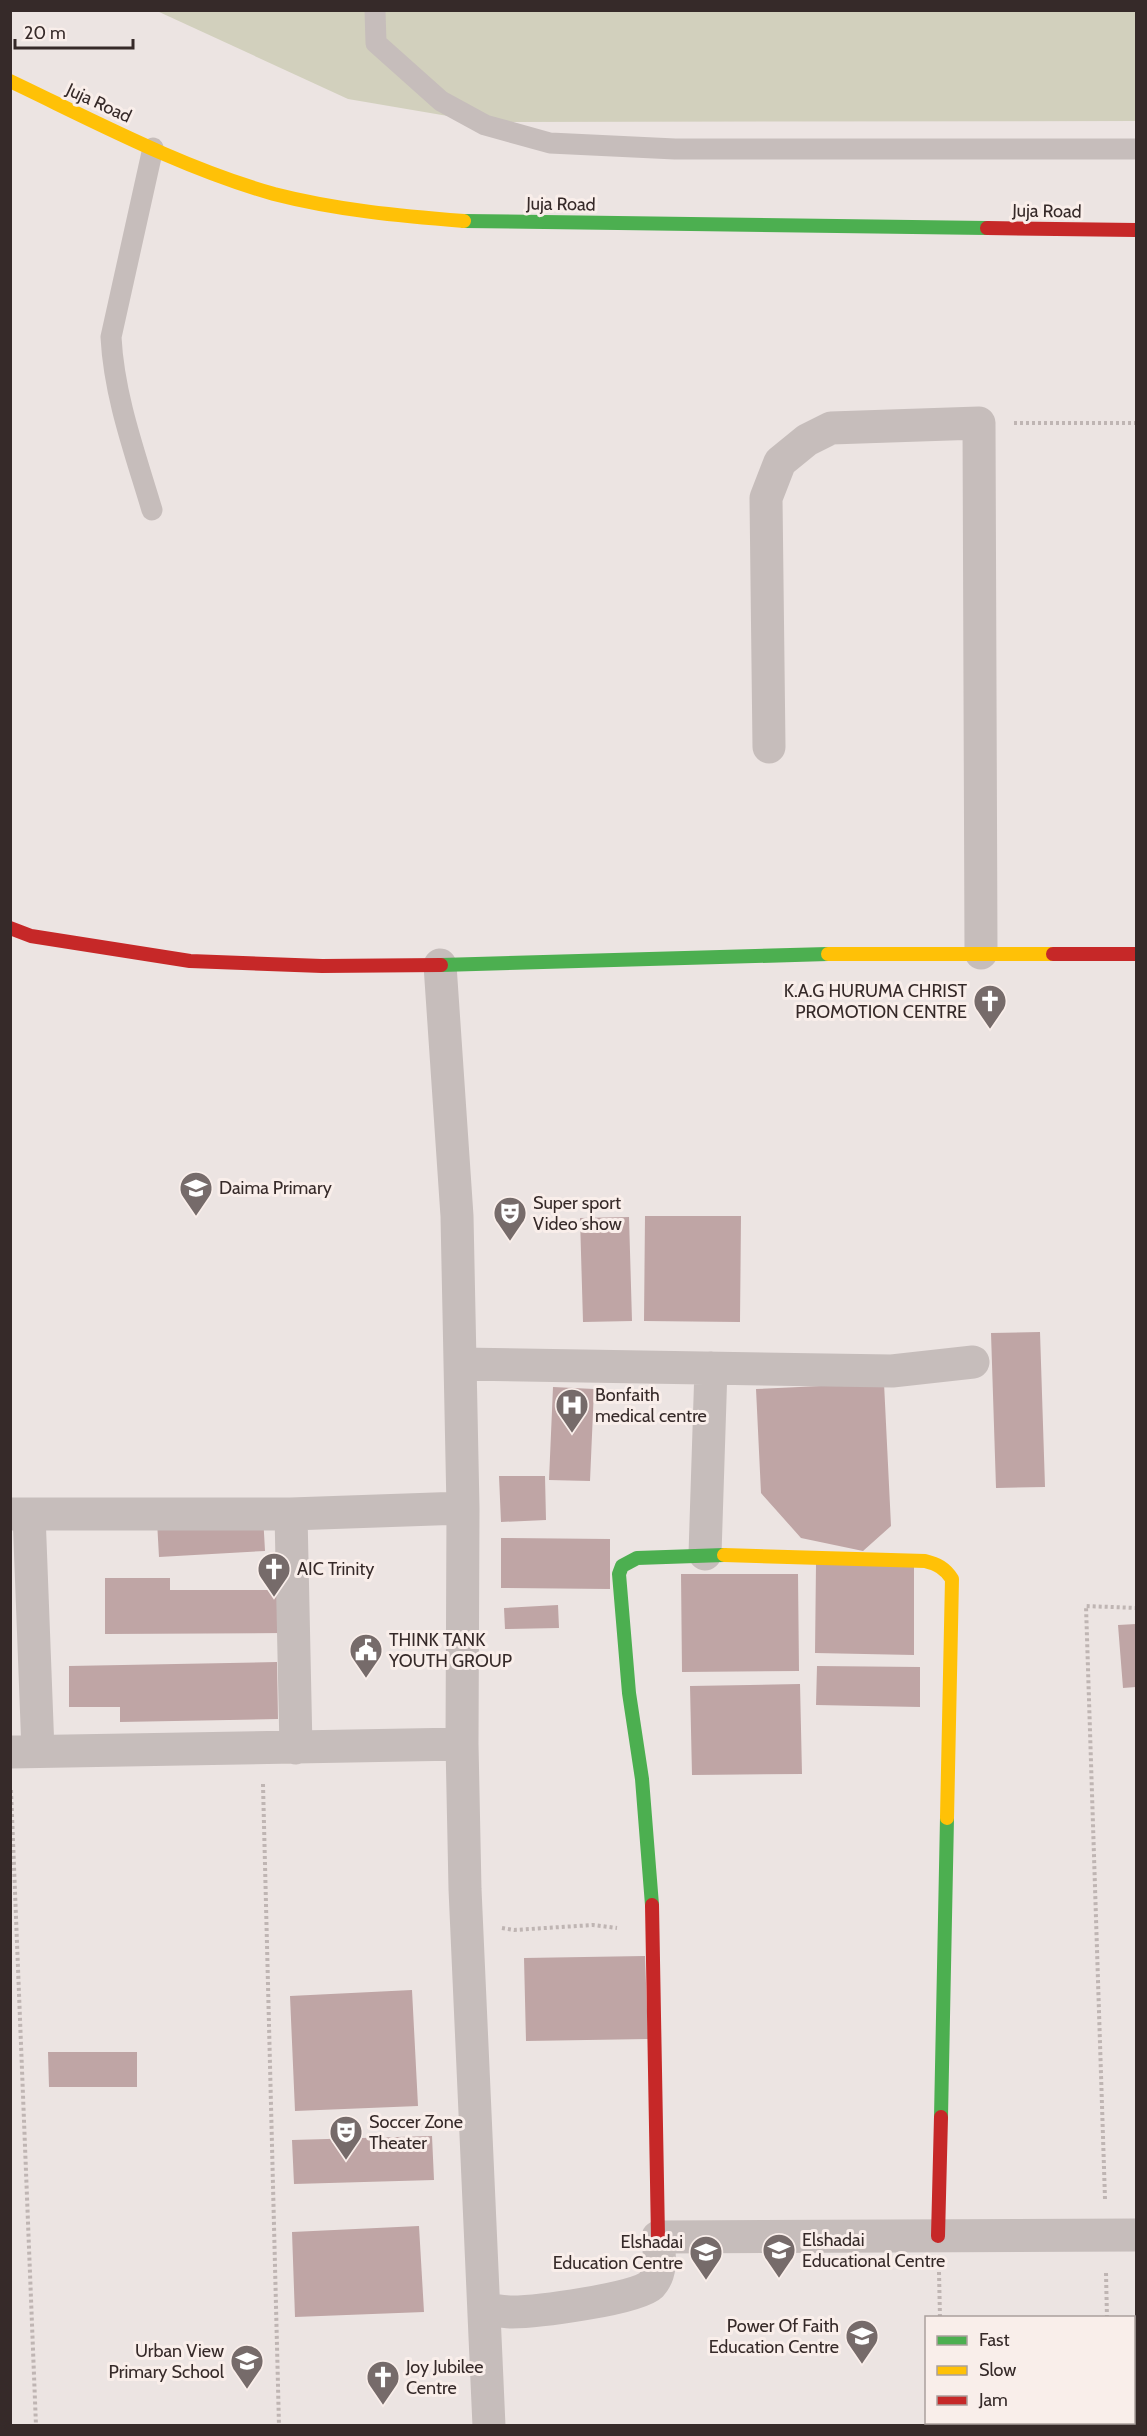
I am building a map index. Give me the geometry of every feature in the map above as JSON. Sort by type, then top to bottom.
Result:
[{"type":"street","name":"Juja Road","points":[[10,81],[153,148],[272,193],[411,218],[476,222],[1137,230]]},
{"type":"street","points":[[769,747],[766,498],[780,462],[807,440],[831,428],[979,423],[981,953]]},
{"type":"street","points":[[10,928],[31,936],[190,961],[322,966],[440,965],[826,954],[1137,954]]},
{"type":"street","points":[[440,965],[457,1216],[463,1508],[462,1744],[467,1924],[489,2426]]},
{"type":"street","points":[[460,1364],[892,1371],[973,1362]]},
{"type":"street","points":[[705,1554],[711,1368]]},
{"type":"street","points":[[462,1744],[24,1751],[20,1514],[291,1514],[463,1508]]},
{"type":"street","points":[[291,1514],[296,1748]]},
{"type":"street","points":[[485,2309],[512,2312],[628,2296],[649,2288],[659,2271],[654,1931],[642,1779],[629,1693],[618,1574],[621,1566],[637,1558],[705,1554],[925,1561],[939,1564],[947,1570],[952,1579],[938,2236]]},
{"type":"street","points":[[658,2237],[1121,2236]]},
{"type":"lane","points":[[375,10],[376,43],[441,101],[485,124],[550,143],[675,149],[1137,149]]},
{"type":"lane","points":[[152,510],[118,395],[112,364],[111,337],[153,148]]},
{"type":"path","points":[[979,423],[1137,423]]},
{"type":"path","points":[[1107,2316],[1121,2236],[1086,1606],[1137,1608]]},
{"type":"path","points":[[262,1747],[279,2426]]},
{"type":"path","points":[[10,1786],[36,2426]]},
{"type":"path","points":[[467,1924],[514,1930],[593,1925],[654,1931]]},
{"type":"path","points":[[938,2236],[940,2316]]},
{"type":"shaded area","points":[[157,11],[1136,11],[1136,121],[483,122],[348,99]]},
{"type":"building","points":[[645,1216],[741,1216],[740,1322],[644,1321]]},
{"type":"building","points":[[629,1217],[632,1321],[583,1322],[580,1218]]},
{"type":"building","points":[[1040,1332],[1045,1487],[996,1488],[991,1333]]},
{"type":"building","points":[[884,1383],[891,1526],[863,1551],[801,1538],[761,1493],[756,1389]]},
{"type":"building","name":"Bonfaith medical centre","points":[[553,1387],[594,1389],[590,1481],[549,1480]]},
{"type":"building","points":[[499,1476],[545,1476],[546,1520],[501,1522]]},
{"type":"building","points":[[263,1515],[265,1551],[159,1557],[157,1521]]},
{"type":"building","points":[[501,1538],[610,1539],[610,1589],[501,1588]]},
{"type":"building","points":[[816,1564],[914,1565],[914,1655],[815,1653]]},
{"type":"building","points":[[681,1574],[798,1574],[799,1671],[682,1672]]},
{"type":"building","points":[[105,1578],[170,1578],[170,1590],[284,1590],[285,1633],[105,1634]]},
{"type":"building","points":[[558,1605],[559,1628],[505,1629],[504,1608]]},
{"type":"building","points":[[1136,1624],[1136,1687],[1123,1688],[1118,1625]]},
{"type":"building","points":[[277,1662],[278,1719],[120,1722],[120,1707],[69,1707],[69,1666]]},
{"type":"building","points":[[817,1666],[920,1667],[920,1707],[816,1705]]},
{"type":"building","points":[[800,1684],[802,1774],[692,1775],[690,1686]]},
{"type":"building","points":[[645,1956],[648,2039],[526,2041],[524,1958]]},
{"type":"building","points":[[412,1990],[418,2106],[295,2111],[290,1996]]},
{"type":"building","points":[[48,2052],[137,2052],[137,2087],[49,2087]]},
{"type":"building","points":[[432,2136],[434,2180],[294,2184],[292,2140]]},
{"type":"building","points":[[419,2226],[424,2312],[295,2317],[292,2232]]},
{"type":"traffic: fast","points":[[464,221],[987,228]]},
{"type":"traffic: fast","points":[[441,965],[828,954]]},
{"type":"traffic: fast","points":[[652,1905],[642,1779],[629,1693],[619,1574],[622,1566],[637,1558],[724,1555]]},
{"type":"traffic: fast","points":[[941,2117],[947,1818]]},
{"type":"traffic: slow","points":[[10,81],[173,158],[274,194],[344,208],[464,221]]},
{"type":"traffic: slow","points":[[828,954],[1053,954]]},
{"type":"traffic: slow","points":[[724,1555],[925,1561],[947,1572],[952,1579],[947,1818]]},
{"type":"traffic: jam","points":[[987,228],[1136,230]]},
{"type":"traffic: jam","points":[[10,928],[31,936],[190,961],[322,966],[441,965]]},
{"type":"traffic: jam","points":[[1053,954],[1136,954]]},
{"type":"traffic: jam","points":[[652,1905],[658,2237]]},
{"type":"traffic: jam","points":[[938,2236],[941,2117]]},
{"type":"place","name":"K.A.G HURUMA CHRIST PROMOTION CENTRE","points":[[990,1030]]},
{"type":"place","name":"Daima Primary","points":[[196,1217]]},
{"type":"place","name":"Super sport Video show","points":[[510,1242]]},
{"type":"place","name":"Bonfaith medical centre","points":[[572,1434]]},
{"type":"place","name":"AIC Trinity","points":[[274,1598]]},
{"type":"place","name":"THINK TANK YOUTH GROUP","points":[[366,1679]]},
{"type":"place","name":"Soccer Zone Theater","points":[[346,2161]]},
{"type":"place","name":"Elshadai Educational Centre","points":[[779,2279]]},
{"type":"place","name":"Elshadai Education Centre","points":[[706,2281]]},
{"type":"place","name":"Power Of Faith Education Centre","points":[[862,2365]]},
{"type":"place","name":"Urban View Primary School","points":[[247,2390]]},
{"type":"place","name":"Joy Jubilee Centre","points":[[383,2406]]}]
